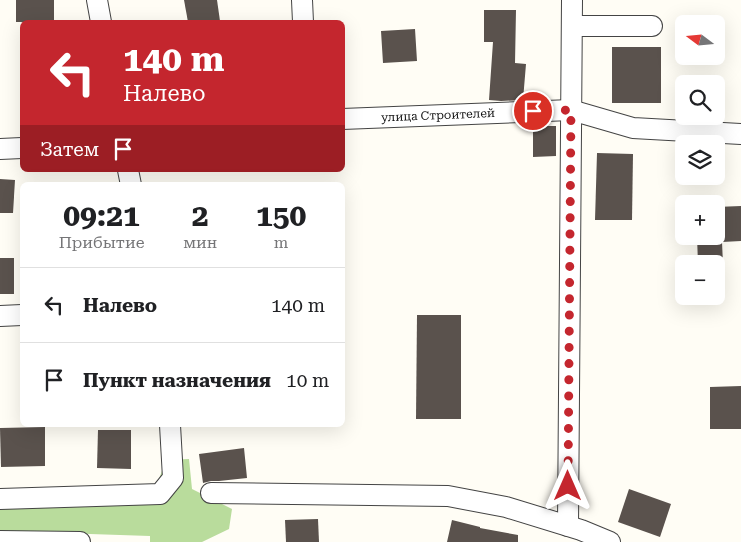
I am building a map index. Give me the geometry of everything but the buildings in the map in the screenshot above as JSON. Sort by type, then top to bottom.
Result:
[{"type":"street","points":[[97,0],[100,20]]},
{"type":"street","points":[[302,0],[303,20]]},
{"type":"street","points":[[568,526],[572,0]]},
{"type":"street","points":[[572,26],[652,26]]},
{"type":"street","name":"улица Строителей","points":[[345,119],[571,110],[633,128],[741,134]]},
{"type":"street","points":[[0,148],[20,148]]},
{"type":"street","points":[[0,316],[20,315]]},
{"type":"street","points":[[0,499],[160,494],[173,478],[170,427]]},
{"type":"street","points":[[211,493],[425,494],[448,496],[506,507],[581,530],[610,542]]},
{"type":"street","points":[[0,541],[80,542]]},
{"type":"green space","points":[[189,459],[192,489],[232,509],[229,529],[202,542],[150,542],[150,536],[0,531],[0,501],[153,495],[166,460]]},
{"type":"route","points":[[533,111],[571,110],[568,486]]}]
